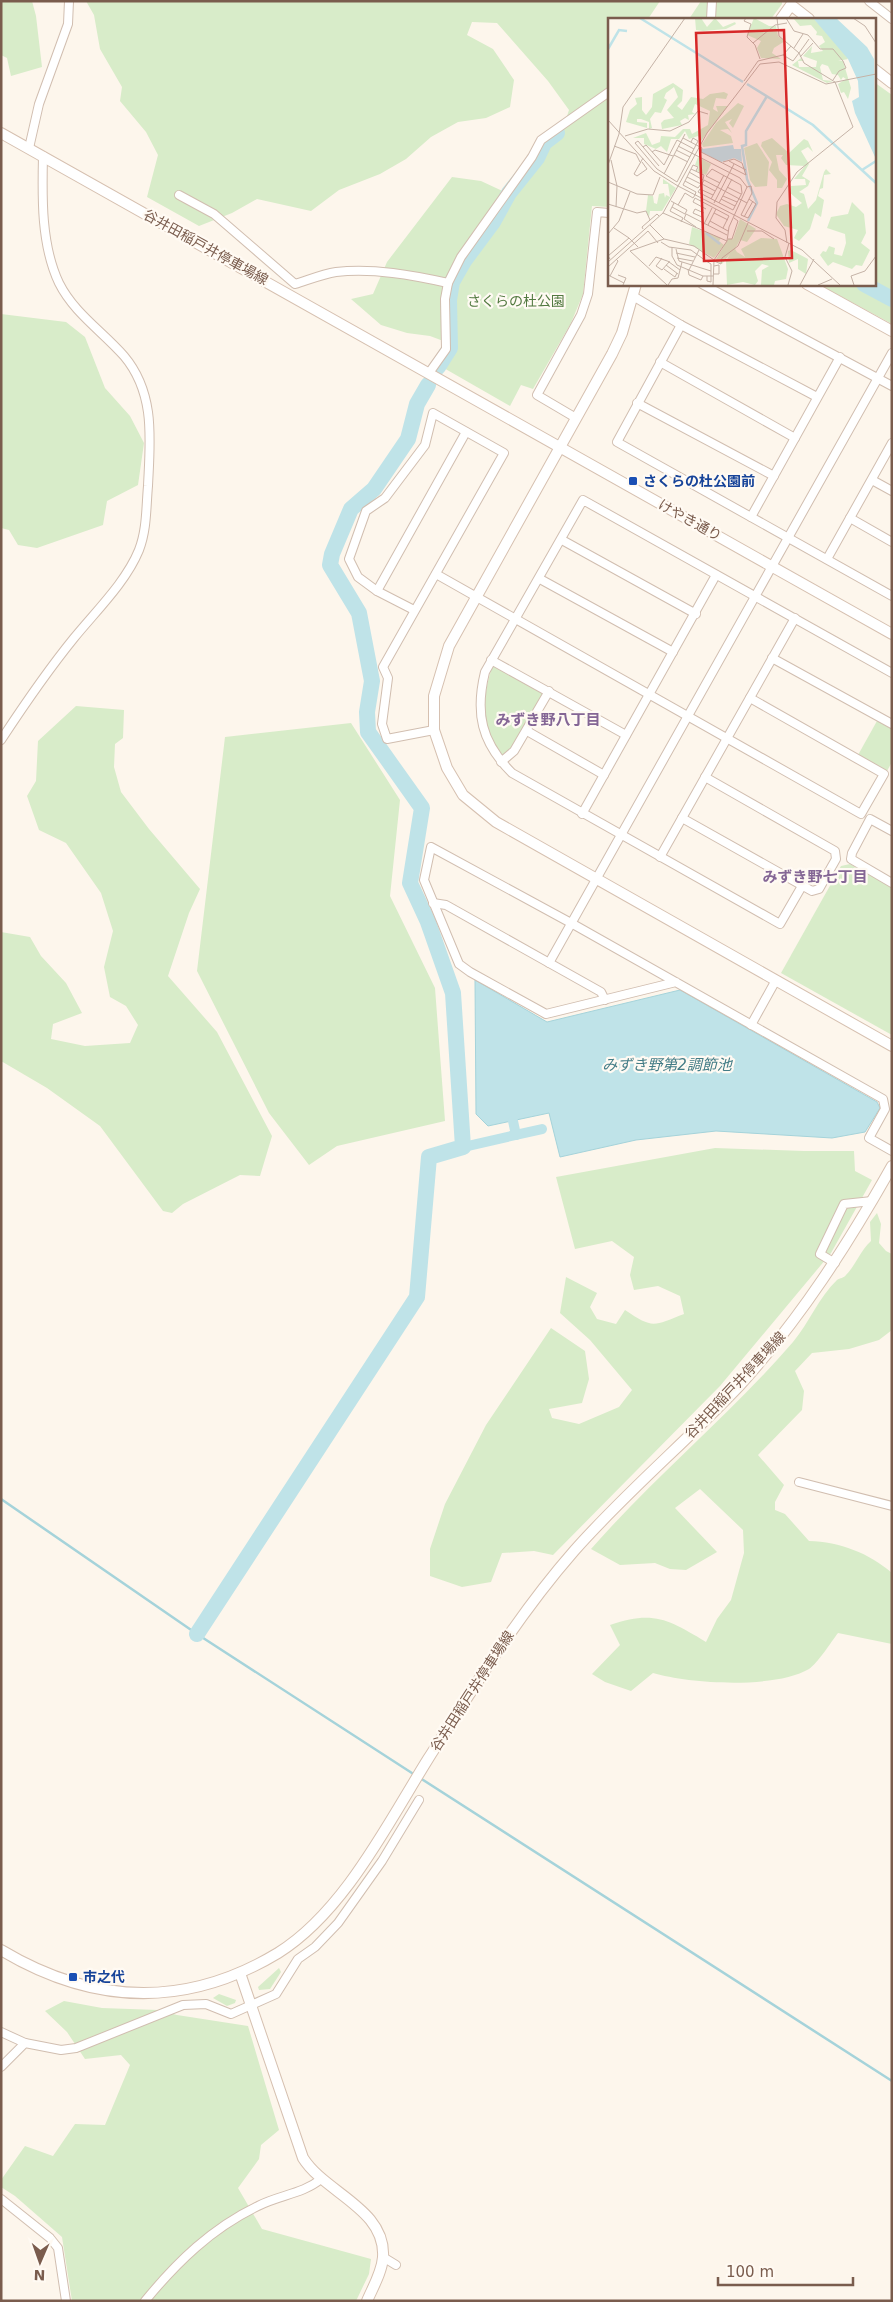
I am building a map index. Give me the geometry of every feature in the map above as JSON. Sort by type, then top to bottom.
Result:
[{"type":"main road","points":[[782,18],[791,3],[808,18]]},
{"type":"main road","points":[[876,71],[892,83]]},
{"type":"main road","name":"谷井田稲戸井停車場線","points":[[1,133],[410,363]]},
{"type":"main road","points":[[636,285],[622,333],[449,646],[442,664],[434,696],[434,730],[448,768],[463,795],[496,822],[892,1046]]},
{"type":"main road","points":[[809,285],[892,331]]},
{"type":"main road","name":"けやき通り","points":[[410,363],[892,634]]},
{"type":"main road","name":"谷井田稲戸井停車場線","points":[[1,1950],[47,1975],[83,1987],[106,1991],[143,1993],[178,1990],[210,1984],[240,1973],[279,1952],[310,1929],[337,1900],[461,1707],[528,1607],[568,1558],[616,1506],[740,1385],[794,1320],[836,1263],[892,1166]]},
{"type":"main road","points":[[240,1973],[300,2151],[308,2166],[321,2179],[358,2207],[372,2222],[380,2240],[383,2257],[367,2301]]},
{"type":"street","points":[[29,148],[39,104],[68,24],[69,1]]},
{"type":"street","points":[[711,18],[712,1]]},
{"type":"street","points":[[869,1],[892,19]]},
{"type":"street","points":[[429,373],[446,349],[445,299],[448,283],[461,257],[532,157],[541,140],[608,93]]},
{"type":"street","points":[[1,740],[65,649],[128,570],[138,551],[145,530],[151,437],[144,389],[124,357],[74,306],[59,283],[50,261],[45,231],[43,156]]},
{"type":"street","points":[[179,195],[214,214],[295,284]]},
{"type":"street","points":[[576,418],[537,395],[581,315],[588,294],[597,212],[608,213]]},
{"type":"street","points":[[289,294],[295,284],[335,272],[389,272],[448,283]]},
{"type":"street","points":[[704,285],[892,386]]},
{"type":"street","points":[[633,296],[817,397]]},
{"type":"street","points":[[681,324],[617,442],[892,596]]},
{"type":"street","points":[[549,963],[598,879],[892,353]]},
{"type":"street","points":[[751,517],[840,357]]},
{"type":"street","points":[[660,362],[795,438]]},
{"type":"street","points":[[637,403],[774,476]]},
{"type":"street","points":[[414,610],[377,591],[358,576],[349,559],[366,511],[385,498],[425,445],[433,413],[504,453],[383,667],[388,678],[382,724],[387,739],[434,730]]},
{"type":"street","points":[[377,591],[466,432]]},
{"type":"street","points":[[827,559],[892,443]]},
{"type":"street","points":[[872,480],[892,491]]},
{"type":"street","points":[[802,886],[780,924],[512,773],[493,753],[485,734],[480,713],[480,692],[491,660],[562,540],[583,500],[892,673]]},
{"type":"street","points":[[850,518],[892,542]]},
{"type":"street","points":[[562,540],[696,614]]},
{"type":"street","points":[[436,574],[517,618],[861,814],[884,774],[750,698]]},
{"type":"street","points":[[582,814],[696,614],[716,574]]},
{"type":"street","points":[[540,578],[673,652]]},
{"type":"street","points":[[660,857],[795,618]]},
{"type":"street","points":[[772,658],[892,724]]},
{"type":"street","points":[[491,660],[626,735]]},
{"type":"street","points":[[501,762],[514,751],[549,691]]},
{"type":"street","points":[[527,731],[604,775]]},
{"type":"street","points":[[682,818],[802,886],[812,891],[819,890],[836,859],[835,851],[705,777]]},
{"type":"street","points":[[892,831],[870,819],[852,853],[851,859],[892,883]]},
{"type":"street","points":[[676,982],[546,1014],[470,972],[459,964],[424,880],[432,847],[572,923],[883,1099],[886,1109],[869,1138],[892,1150]]},
{"type":"street","points":[[433,903],[446,905],[601,992],[605,1000]]},
{"type":"street","points":[[751,1025],[776,980]]},
{"type":"street","points":[[836,1263],[820,1254],[844,1204],[872,1201]]},
{"type":"street","points":[[799,1482],[892,1506]]},
{"type":"street","points":[[1,2032],[25,2043],[61,2050],[76,2048],[183,2005],[206,2004],[231,2014],[276,1994],[298,1959],[315,1947],[338,1923],[382,1861],[419,1800]]},
{"type":"street","points":[[1,2067],[25,2043]]},
{"type":"street","points":[[145,2301],[189,2252],[219,2228],[258,2206],[311,2188],[321,2179]]},
{"type":"street","points":[[1,2199],[50,2238],[58,2248],[66,2301]]},
{"type":"street","points":[[383,2257],[396,2265]]},
{"type":"green space","points":[[1,1],[32,1],[36,16],[42,67],[11,76],[7,58],[1,55]]},
{"type":"green space","name":"さくらの杜公園","points":[[86,1],[660,1],[649,18],[608,18],[608,207],[592,206],[583,294],[571,323],[533,389],[521,385],[510,406],[442,367],[454,345],[430,336],[407,333],[381,325],[351,299],[373,294],[387,262],[452,177],[481,181],[513,196],[548,146],[560,137],[569,110],[548,81],[497,23],[472,22],[467,35],[493,49],[514,80],[510,107],[486,118],[458,122],[431,137],[406,159],[380,174],[339,190],[311,211],[257,199],[232,213],[199,226],[147,197],[158,155],[146,132],[120,101],[122,87],[100,49],[94,15]]},
{"type":"green space","points":[[701,1],[782,1],[782,4],[772,18],[690,18]]},
{"type":"green space","points":[[876,83],[892,95],[892,324],[820,285],[876,285]]},
{"type":"green space","points":[[1,314],[66,322],[85,337],[105,388],[130,416],[144,443],[138,485],[107,501],[103,525],[37,548],[18,545],[9,530],[1,528]]},
{"type":"green space","points":[[492,667],[496,667],[542,691],[543,696],[512,750],[502,757],[490,734],[485,714],[486,692]]},
{"type":"green space","points":[[76,706],[124,710],[123,738],[115,744],[114,767],[121,792],[149,829],[200,889],[189,913],[168,976],[217,1032],[272,1136],[260,1176],[240,1175],[183,1204],[172,1213],[163,1211],[100,1126],[47,1088],[1,1061],[1,932],[30,937],[41,956],[66,983],[82,1013],[53,1024],[51,1039],[85,1046],[130,1043],[138,1025],[126,1006],[110,997],[104,967],[113,931],[101,893],[66,843],[39,830],[27,796],[36,781],[38,741]]},
{"type":"green space","points":[[877,721],[892,729],[892,762],[887,771],[858,755]]},
{"type":"green space","points":[[351,723],[400,800],[390,896],[435,988],[445,1121],[337,1146],[309,1165],[269,1113],[197,971],[225,737]]},
{"type":"green space","points":[[850,864],[892,887],[892,1035],[781,973],[841,866]]},
{"type":"green space","points":[[715,1148],[854,1151],[855,1171],[872,1180],[831,1253],[720,1386],[553,1555],[534,1551],[502,1553],[491,1582],[462,1587],[430,1576],[430,1549],[445,1504],[486,1425],[551,1328],[585,1351],[589,1379],[582,1403],[549,1409],[552,1418],[579,1424],[619,1407],[632,1390],[590,1340],[560,1313],[566,1277],[597,1293],[590,1307],[597,1319],[616,1324],[625,1310],[653,1324],[684,1314],[680,1296],[658,1286],[634,1290],[630,1275],[634,1257],[612,1241],[575,1249],[556,1177]]},
{"type":"green space","points":[[877,1213],[881,1224],[879,1243],[886,1251],[892,1254],[892,1330],[879,1340],[849,1349],[812,1353],[795,1371],[804,1391],[802,1410],[758,1455],[784,1485],[775,1502],[775,1510],[785,1514],[809,1541],[843,1546],[854,1550],[874,1560],[892,1573],[892,1644],[838,1633],[809,1669],[775,1680],[732,1683],[710,1682],[653,1673],[631,1691],[605,1682],[592,1674],[620,1645],[610,1625],[638,1618],[650,1618],[671,1623],[706,1642],[717,1619],[731,1600],[744,1553],[743,1530],[700,1489],[675,1508],[717,1552],[686,1570],[670,1569],[655,1563],[620,1565],[591,1549],[615,1522],[744,1395],[793,1342],[825,1294],[837,1280],[844,1277],[871,1241],[870,1222]]},
{"type":"green space","points":[[279,1968],[281,1972],[270,1989],[259,1990],[258,1987]]},
{"type":"green space","points":[[219,1994],[236,2000],[235,2003],[227,2006],[213,1998]]},
{"type":"green space","points":[[64,2001],[102,2008],[158,2010],[177,2015],[248,2026],[279,2130],[261,2145],[259,2159],[238,2188],[262,2229],[371,2259],[369,2274],[356,2301],[72,2301],[62,2237],[15,2196],[1,2187],[1,2180],[25,2146],[53,2156],[75,2124],[105,2125],[130,2065],[121,2055],[85,2059],[67,2032],[45,2011]]},
{"type":"water","name":"みずき野第2調節池","points":[[475,980],[547,1022],[680,990],[877,1102],[880,1108],[865,1132],[832,1138],[716,1131],[636,1140],[560,1157],[549,1113],[488,1126],[476,1114]]},
{"type":"waterway","points":[[438,367],[450,348],[449,300],[452,282],[464,261],[493,222],[509,193],[537,158],[544,143],[557,133]]},
{"type":"waterway","points":[[866,285],[892,299]]},
{"type":"waterway","points":[[197,1634],[417,1297],[429,1157],[463,1147],[453,993],[428,922],[410,883],[422,808],[368,732],[367,712],[372,681],[359,613],[330,565],[332,554],[351,509],[374,489],[408,439],[417,404],[428,385]]},
{"type":"waterway","points":[[513,1121],[516,1135]]},
{"type":"waterway","points":[[463,1147],[542,1129]]},
{"type":"waterway","points":[[1,1499],[197,1634],[415,1775]]},
{"type":"waterway","points":[[420,1778],[892,2081]]},
{"type":"place","name":"さくらの杜公園前","points":[[633,481]]},
{"type":"place","name":"市之代","points":[[73,1977]]},
{"type":"district","name":"みずき野八丁目","points":[[548,720]]},
{"type":"district","name":"みずき野七丁目","points":[[815,877]]}]
